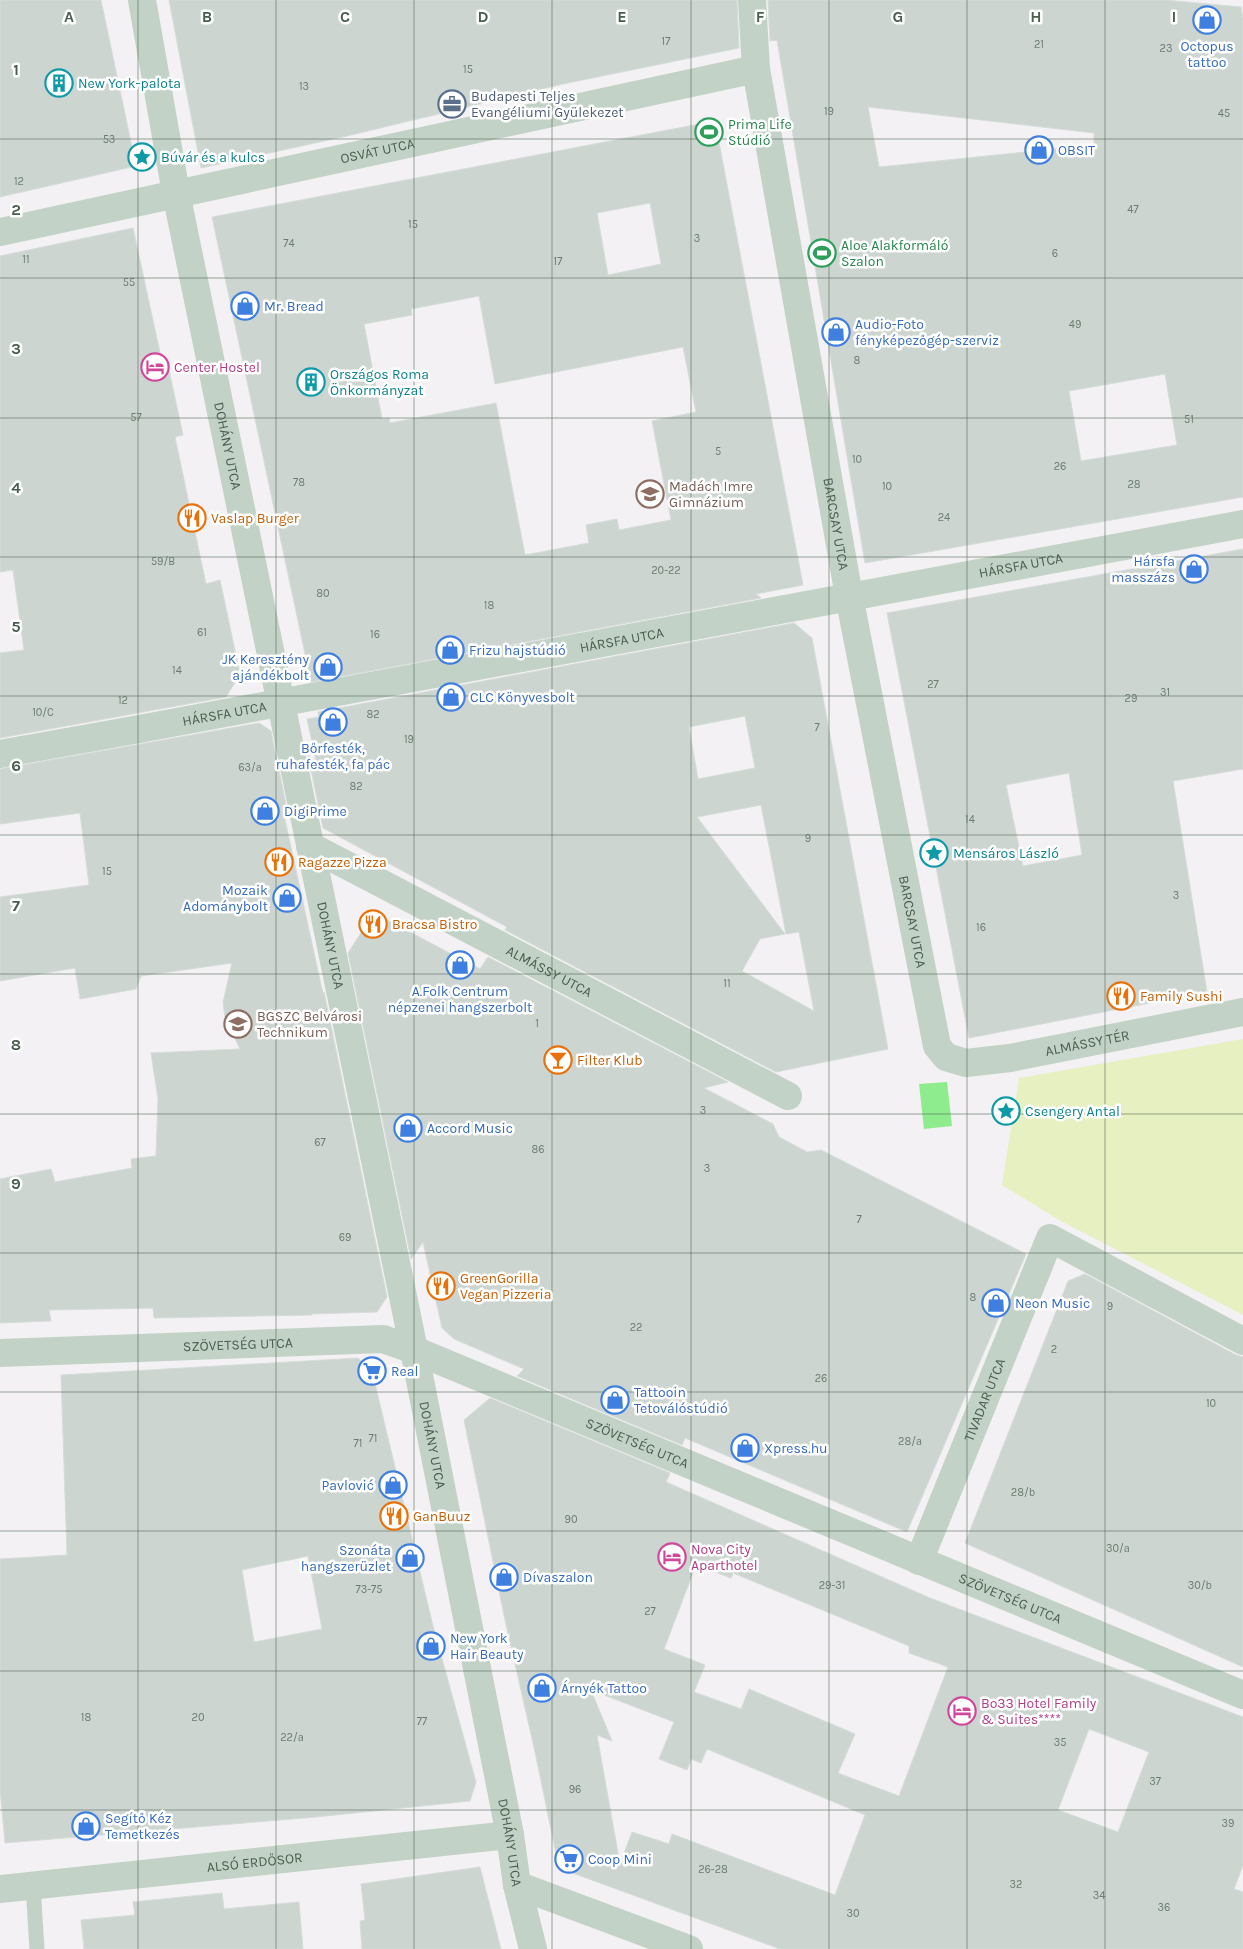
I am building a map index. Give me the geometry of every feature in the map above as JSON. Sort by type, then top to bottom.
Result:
[{"type":"street","name":"DOHÁNY UTCA","points":[[142,0],[176,193],[414,1350],[510,1835],[517,1885],[533,1949]]},
{"type":"street","name":"BARCSAY UTCA","points":[[752,0],[756,69],[849,596],[937,1046]]},
{"type":"street","name":"OSVÁT UTCA","points":[[0,232],[756,69]]},
{"type":"street","name":"HÁRSFA UTCA","points":[[0,754],[282,704],[849,596],[1243,524]]},
{"type":"street","name":"ALMÁSSY UTCA","points":[[310,846],[788,1096]]},
{"type":"street","name":"ALMÁSSY TÉR","points":[[937,1046],[946,1057],[966,1063],[1002,1059],[1243,1012]]},
{"type":"street","name":"TIVADAR UTCA","points":[[918,1561],[1050,1238],[1243,1341]]},
{"type":"street","name":"SZÖVETSÉG UTCA","points":[[0,1353],[383,1340],[414,1350],[1243,1695]]},
{"type":"street","name":"ALSÓ ERDŐSOR","points":[[0,1889],[510,1835]]},
{"type":"street","points":[[517,1885],[689,1949]]},
{"type":"lane","points":[[33,1886],[37,1949]]},
{"type":"shaded area","points":[[1243,1039],[1243,1315],[1059,1220],[1002,1185],[1019,1078]]},
{"type":"shaded area","points":[[947,1082],[952,1126],[924,1129],[919,1084]]},
{"type":"building","name":"New York-palota","points":[[0,0],[101,0],[136,166],[0,197]]},
{"type":"building","points":[[169,0],[737,0],[739,48],[563,84],[347,136],[201,168]]},
{"type":"building","points":[[768,0],[1165,0],[1241,7],[1243,18],[1243,497],[865,563],[777,40],[770,41]],"holes":[[[868,107],[1094,133],[1094,145],[879,167]],[[1165,374],[1177,445],[1081,461],[1069,391]]]},
{"type":"building","points":[[715,121],[803,585],[756,594],[761,598],[311,682],[212,217]],"holes":[[[650,203],[661,264],[608,275],[597,213]],[[479,296],[495,384],[683,347],[696,412],[652,421],[671,520],[619,530],[617,519],[586,525],[589,543],[525,555],[496,403],[390,423],[389,418],[382,419],[364,324],[412,315],[411,309]]]},
{"type":"building","points":[[133,228],[164,371],[169,370],[183,435],[175,437],[206,584],[220,580],[240,674],[226,697],[0,738],[0,653],[24,650],[13,570],[0,572],[0,256]]},
{"type":"building","points":[[1243,549],[1243,769],[1173,781],[1207,992],[969,1038],[887,613]],"holes":[[[1069,773],[1082,855],[1023,866],[1006,785]]]},
{"type":"building","points":[[794,623],[812,638],[888,1049],[776,1072],[505,930],[507,927],[323,828],[308,755],[316,761],[307,719],[319,717],[318,712]],"holes":[[[745,716],[755,768],[698,779],[689,727]],[[761,805],[786,934],[799,932],[814,1011],[742,971],[760,939],[785,934],[697,817]]]},
{"type":"building","points":[[259,723],[271,731],[287,809],[282,806],[323,994],[324,992],[387,1297],[377,1312],[154,1318],[153,1308],[49,1310],[51,1321],[0,1323],[0,1179],[51,1169],[55,1182],[132,1168],[131,1159],[156,1156],[158,1099],[151,1053],[240,1049],[225,1018],[223,1002],[232,963],[141,976],[136,989],[80,999],[75,968],[0,981],[0,897],[89,885],[80,813],[0,824],[0,769]]},
{"type":"building","points":[[385,919],[480,969],[488,957],[728,1082],[704,1088],[773,1124],[779,1137],[807,1152],[821,1150],[1026,1254],[907,1532],[685,1438],[682,1445],[517,1376],[524,1369],[454,1339],[442,1328],[423,1242],[411,1259],[348,953],[368,922]]},
{"type":"building","points":[[1085,1274],[1243,1357],[1243,1667],[965,1543],[1068,1281]]},
{"type":"building","points":[[358,1358],[372,1371],[433,1626],[476,1782],[470,1801],[316,1817],[5,1843],[0,1789],[0,1559],[67,1555],[61,1375]],"holes":[[[308,1556],[322,1629],[254,1642],[242,1570]]]},
{"type":"building","points":[[490,1398],[670,1473],[666,1482],[930,1598],[1243,1717],[1243,1865],[1234,1889],[1243,1892],[1243,1949],[780,1949],[559,1868],[464,1420]],"holes":[[[696,1565],[731,1578],[733,1573],[909,1646],[909,1653],[948,1667],[899,1796],[838,1773],[855,1734],[749,1689],[741,1709],[694,1692],[705,1665],[664,1649]],[[591,1690],[674,1722],[659,1759],[687,1770],[691,1759],[701,1763],[707,1749],[865,1815],[835,1895],[672,1834],[669,1844],[632,1832],[620,1864],[597,1735],[612,1741]],[[1089,1729],[1149,1752],[1118,1832],[1058,1810]]]},
{"type":"building","points":[[480,1867],[501,1949],[362,1949],[360,1921],[365,1920],[361,1884]]},
{"type":"building","points":[[222,1893],[224,1909],[299,1902],[303,1949],[84,1949],[81,1920],[135,1915],[133,1902]]},
{"type":"place","name":"Octopus tattoo","points":[[1207,20]]},
{"type":"place","name":"New York-palota","points":[[59,83]]},
{"type":"place","name":"Budapesti Teljes Evangéliumi Gyülekezet","points":[[452,104]]},
{"type":"place","name":"Prima Life Stúdió","points":[[709,132]]},
{"type":"place","name":"OBSIT","points":[[1039,150]]},
{"type":"place","name":"Búvár és a kulcs","points":[[142,157]]},
{"type":"place","name":"Aloe Alakformáló Szalon","points":[[822,253]]},
{"type":"place","name":"Mr. Bread","points":[[245,306]]},
{"type":"place","name":"Audio-Foto fényképezőgép-szerviz","points":[[836,332]]},
{"type":"place","name":"Center Hostel","points":[[155,367]]},
{"type":"place","name":"Országos Roma Önkormányzat","points":[[311,382]]},
{"type":"place","name":"Madách Imre Gimnázium","points":[[650,494]]},
{"type":"place","name":"Vaslap Burger","points":[[192,518]]},
{"type":"place","name":"Hársfa masszázs","points":[[1194,569]]},
{"type":"place","name":"Frizu hajstúdió","points":[[450,650]]},
{"type":"place","name":"JK Keresztény ajándékbolt","points":[[328,667]]},
{"type":"place","name":"CLC Könyvesbolt","points":[[451,697]]},
{"type":"place","name":"Bőrfesték, ruhafesték, fa pác","points":[[333,722]]},
{"type":"place","name":"DigiPrime","points":[[265,811]]},
{"type":"place","name":"Mensáros László","points":[[934,853]]},
{"type":"place","name":"Ragazze Pizza","points":[[279,862]]},
{"type":"place","name":"Mozaik Adománybolt","points":[[287,898]]},
{"type":"place","name":"Bracsa Bistro","points":[[373,924]]},
{"type":"place","name":"A.Folk Centrum népzenei hangszerbolt","points":[[460,965]]},
{"type":"place","name":"Family Sushi","points":[[1121,996]]},
{"type":"place","name":"BGSZC Belvárosi Technikum","points":[[238,1024]]},
{"type":"place","name":"Filter Klub","points":[[558,1060]]},
{"type":"place","name":"Csengery Antal","points":[[1006,1111]]},
{"type":"place","name":"Accord Music","points":[[408,1128]]},
{"type":"place","name":"GreenGorilla Vegan Pizzeria","points":[[441,1286]]},
{"type":"place","name":"Neon Music","points":[[996,1303]]},
{"type":"place","name":"Real","points":[[372,1371]]},
{"type":"place","name":"Tattooin Tetoválóstúdió","points":[[615,1400]]},
{"type":"place","name":"Xpress.hu","points":[[745,1448]]},
{"type":"place","name":"Pavlović","points":[[393,1485]]},
{"type":"place","name":"GanBuuz","points":[[394,1516]]},
{"type":"place","name":"Nova City Aparthotel","points":[[672,1557]]},
{"type":"place","name":"Szonáta hangszerüzlet","points":[[410,1558]]},
{"type":"place","name":"Dívaszalon","points":[[504,1577]]},
{"type":"place","name":"New York Hair Beauty","points":[[431,1646]]},
{"type":"place","name":"Árnyék Tattoo","points":[[542,1688]]},
{"type":"place","name":"Bo33 Hotel Family & Suites****","points":[[962,1711]]},
{"type":"place","name":"Segítő Kéz Temetkezés","points":[[86,1826]]},
{"type":"place","name":"Coop Mini","points":[[569,1859]]}]
